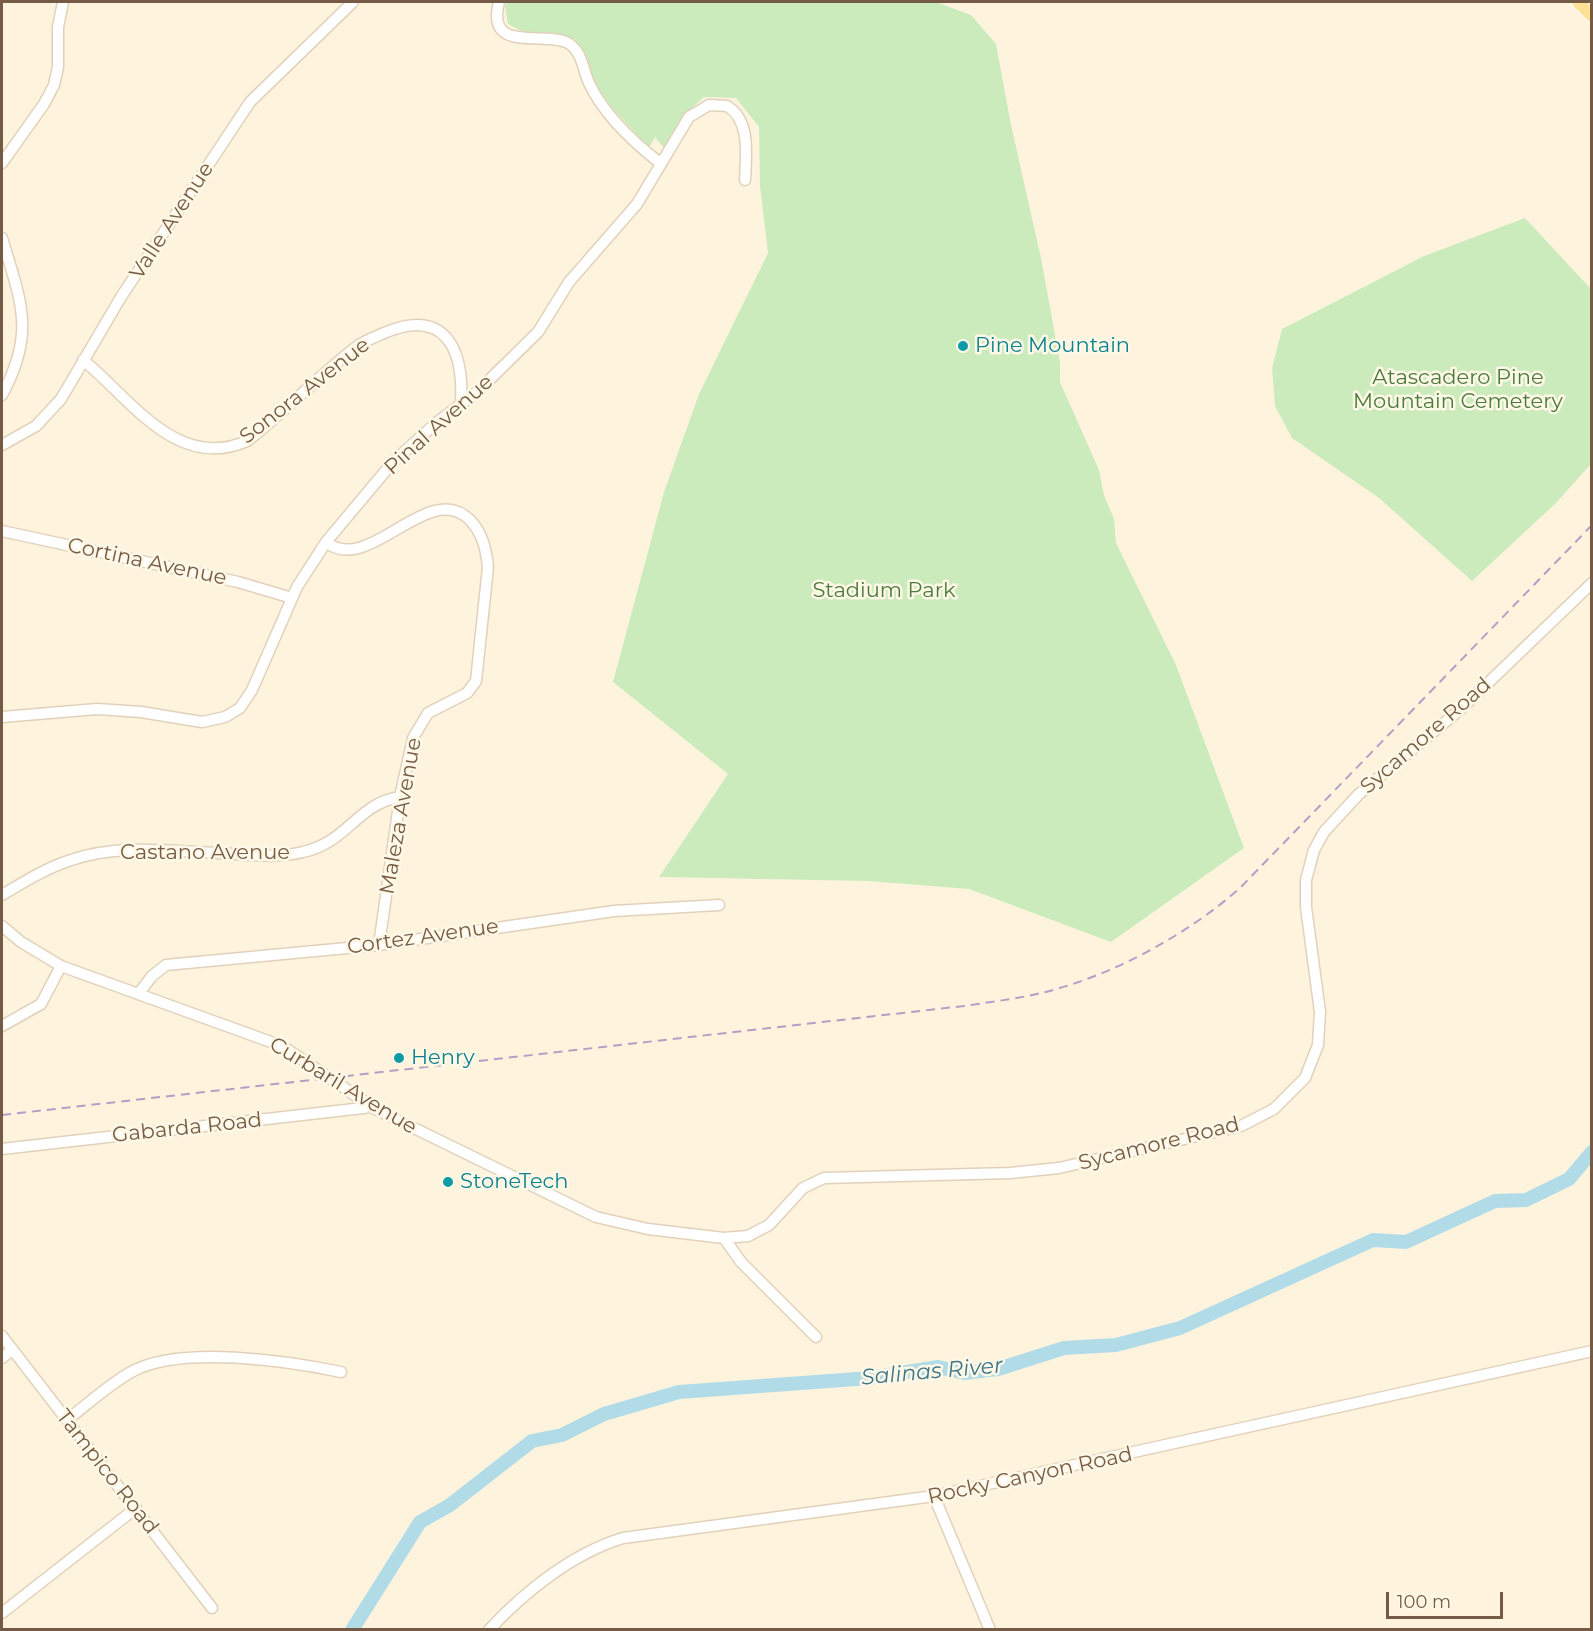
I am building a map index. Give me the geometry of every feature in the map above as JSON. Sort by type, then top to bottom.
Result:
[{"type":"main road","points":[[1578,2],[1592,16]]},
{"type":"street","points":[[2,163],[44,104],[54,85],[58,67],[58,27],[63,2]]},
{"type":"street","name":"Valle Avenue","points":[[2,445],[36,426],[52,410],[68,388],[121,297],[250,102],[353,2]]},
{"type":"street","points":[[499,2],[497,14],[500,24],[508,34],[525,39],[563,41],[574,48],[592,88],[613,118],[660,163]]},
{"type":"street","name":"Pinal Avenue","points":[[2,717],[97,709],[141,712],[194,722],[211,722],[240,708],[252,690],[292,598],[326,542],[393,462],[486,384],[538,332],[569,282],[637,204],[660,163],[694,112],[709,105],[727,106],[740,121],[745,136],[745,180]]},
{"type":"street","points":[[2,238],[24,324],[15,368],[2,395]]},
{"type":"street","name":"Sonora Avenue","points":[[83,360],[150,424],[185,443],[207,449],[223,448],[247,441],[360,345],[399,327],[421,325],[437,330],[448,338],[457,353],[462,381],[461,403]]},
{"type":"street","name":"Maleza Avenue","points":[[326,542],[333,548],[360,548],[429,513],[445,510],[466,517],[480,532],[486,551],[487,574],[479,674],[467,693],[435,707],[421,721],[411,746],[400,796],[379,945]]},
{"type":"street","name":"Cortina Avenue","points":[[2,531],[238,582],[292,598]]},
{"type":"street","name":"Sycamore Road","points":[[724,1238],[748,1236],[761,1230],[769,1225],[803,1188],[827,1177],[1010,1173],[1059,1168],[1241,1125],[1274,1109],[1305,1078],[1318,1045],[1320,1012],[1306,907],[1306,880],[1314,849],[1324,832],[1358,795],[1470,699],[1592,583]]},
{"type":"street","name":"Castano Avenue","points":[[2,895],[45,870],[82,856],[142,850],[273,855],[303,852],[321,847],[339,837],[378,801],[400,796]]},
{"type":"street","name":"Cortez Avenue","points":[[139,993],[152,976],[166,965],[379,945],[614,911],[719,905]]},
{"type":"street","name":"Curbaril Avenue","points":[[2,926],[21,942],[61,966],[282,1046],[372,1107],[596,1217],[648,1229],[724,1238]]},
{"type":"street","points":[[2,1026],[41,1005],[61,966]]},
{"type":"street","name":"Gabarda Road","points":[[2,1149],[372,1107]]},
{"type":"street","points":[[724,1238],[741,1262],[816,1337]]},
{"type":"street","name":"Tampico Road","points":[[2,1336],[212,1608]]},
{"type":"street","points":[[2,1359],[12,1350]]},
{"type":"street","name":"Rocky Canyon Road","points":[[489,1629],[534,1587],[613,1541],[934,1496],[1592,1351]]},
{"type":"street","points":[[67,1420],[124,1376],[135,1370],[161,1363],[211,1358],[256,1359],[287,1361],[341,1372]]},
{"type":"street","points":[[934,1496],[990,1629]]},
{"type":"street","points":[[2,1613],[136,1508]]},
{"type":"green space","name":"Stadium Park","points":[[507,2],[936,2],[971,15],[996,44],[1011,125],[1041,258],[1060,362],[1060,382],[1099,470],[1104,495],[1114,519],[1116,543],[1176,665],[1244,848],[1111,942],[969,889],[868,881],[659,877],[728,774],[613,682],[664,492],[699,394],[768,253],[760,186],[759,127],[736,98],[704,97],[689,111],[664,148],[655,137],[649,148],[613,109],[598,88],[575,39],[525,33],[508,24],[505,7]]},
{"type":"green space","name":"Atascadero Pine Mountain Cemetery","points":[[1525,218],[1591,289],[1591,464],[1555,504],[1472,581],[1379,498],[1292,438],[1275,406],[1272,368],[1282,329],[1424,256]]},
{"type":"waterway","name":"Salinas River","points":[[352,1630],[420,1522],[450,1505],[532,1441],[562,1435],[604,1414],[679,1392],[870,1378],[938,1367],[964,1373],[998,1369],[1064,1348],[1116,1345],[1180,1328],[1373,1240],[1406,1242],[1495,1201],[1526,1200],[1569,1179],[1592,1152]]},
{"type":"railway","points":[[2,1115],[964,1006],[1041,993],[1094,976],[1121,965],[1173,937],[1198,921],[1241,887],[1592,525]]},
{"type":"place","name":"Pine Mountain","points":[[963,346]]},
{"type":"place","name":"Henry","points":[[399,1058]]},
{"type":"place","name":"StoneTech","points":[[448,1182]]}]
